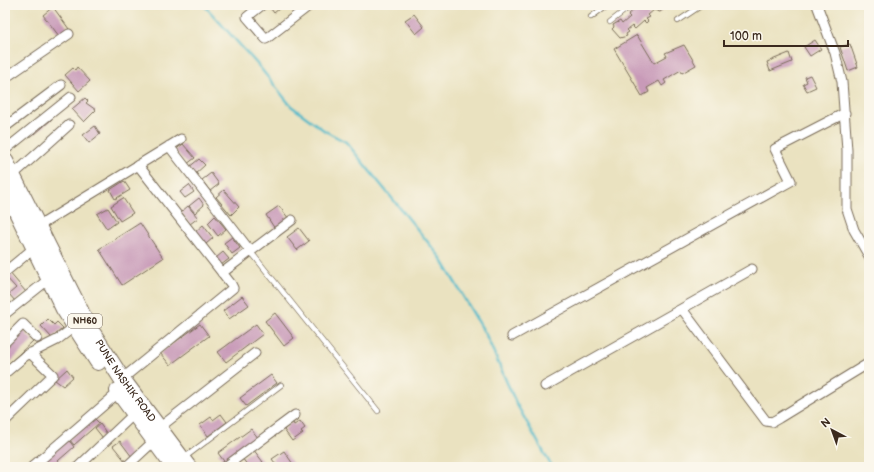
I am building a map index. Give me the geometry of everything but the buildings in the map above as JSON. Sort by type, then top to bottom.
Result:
[{"type":"highway","name":"PUNE NASHIK ROAD","points":[[5,161],[7,185],[34,248],[74,327],[182,464]]},
{"type":"highway","name":"PUNE NASHIK ROAD","points":[[7,185],[37,227],[134,414],[157,434]]},
{"type":"street","points":[[262,5],[247,17],[266,39],[310,5]]},
{"type":"street","points":[[818,5],[835,53],[842,82],[845,113],[847,209],[854,230],[869,256]]},
{"type":"street","points":[[5,78],[69,34]]},
{"type":"street","points":[[5,127],[61,85]]},
{"type":"street","points":[[5,150],[71,97]]},
{"type":"street","points":[[512,336],[791,181],[775,149],[845,113]]},
{"type":"street","points":[[7,185],[70,125]]},
{"type":"street","points":[[37,227],[181,139]]},
{"type":"street","points":[[169,146],[251,252]]},
{"type":"street","points":[[32,467],[120,385],[230,292],[232,288],[231,284],[138,165]]},
{"type":"street","points":[[222,273],[292,220]]},
{"type":"street","points":[[5,272],[34,248]]},
{"type":"street","points":[[545,386],[752,269]]},
{"type":"street","points":[[5,314],[49,279]]},
{"type":"street","points":[[682,308],[766,421],[772,422],[869,364]]},
{"type":"street","points":[[5,342],[23,324],[37,338]]},
{"type":"street","points":[[5,373],[30,353],[57,340],[74,327]]},
{"type":"street","points":[[5,421],[53,375],[30,353]]},
{"type":"street","points":[[126,467],[157,434],[255,353]]},
{"type":"street","points":[[78,467],[134,414]]},
{"type":"street","points":[[225,467],[295,415]]},
{"type":"lane","points":[[591,17],[607,5]]},
{"type":"lane","points":[[610,22],[632,5]]},
{"type":"lane","points":[[678,21],[702,5]]},
{"type":"lane","points":[[251,252],[378,411]]},
{"type":"lane","points":[[182,464],[281,385]]},
{"type":"waterway","points":[[204,5],[258,65],[291,106],[325,131],[346,142],[440,257],[486,335],[516,403],[552,467]]}]
